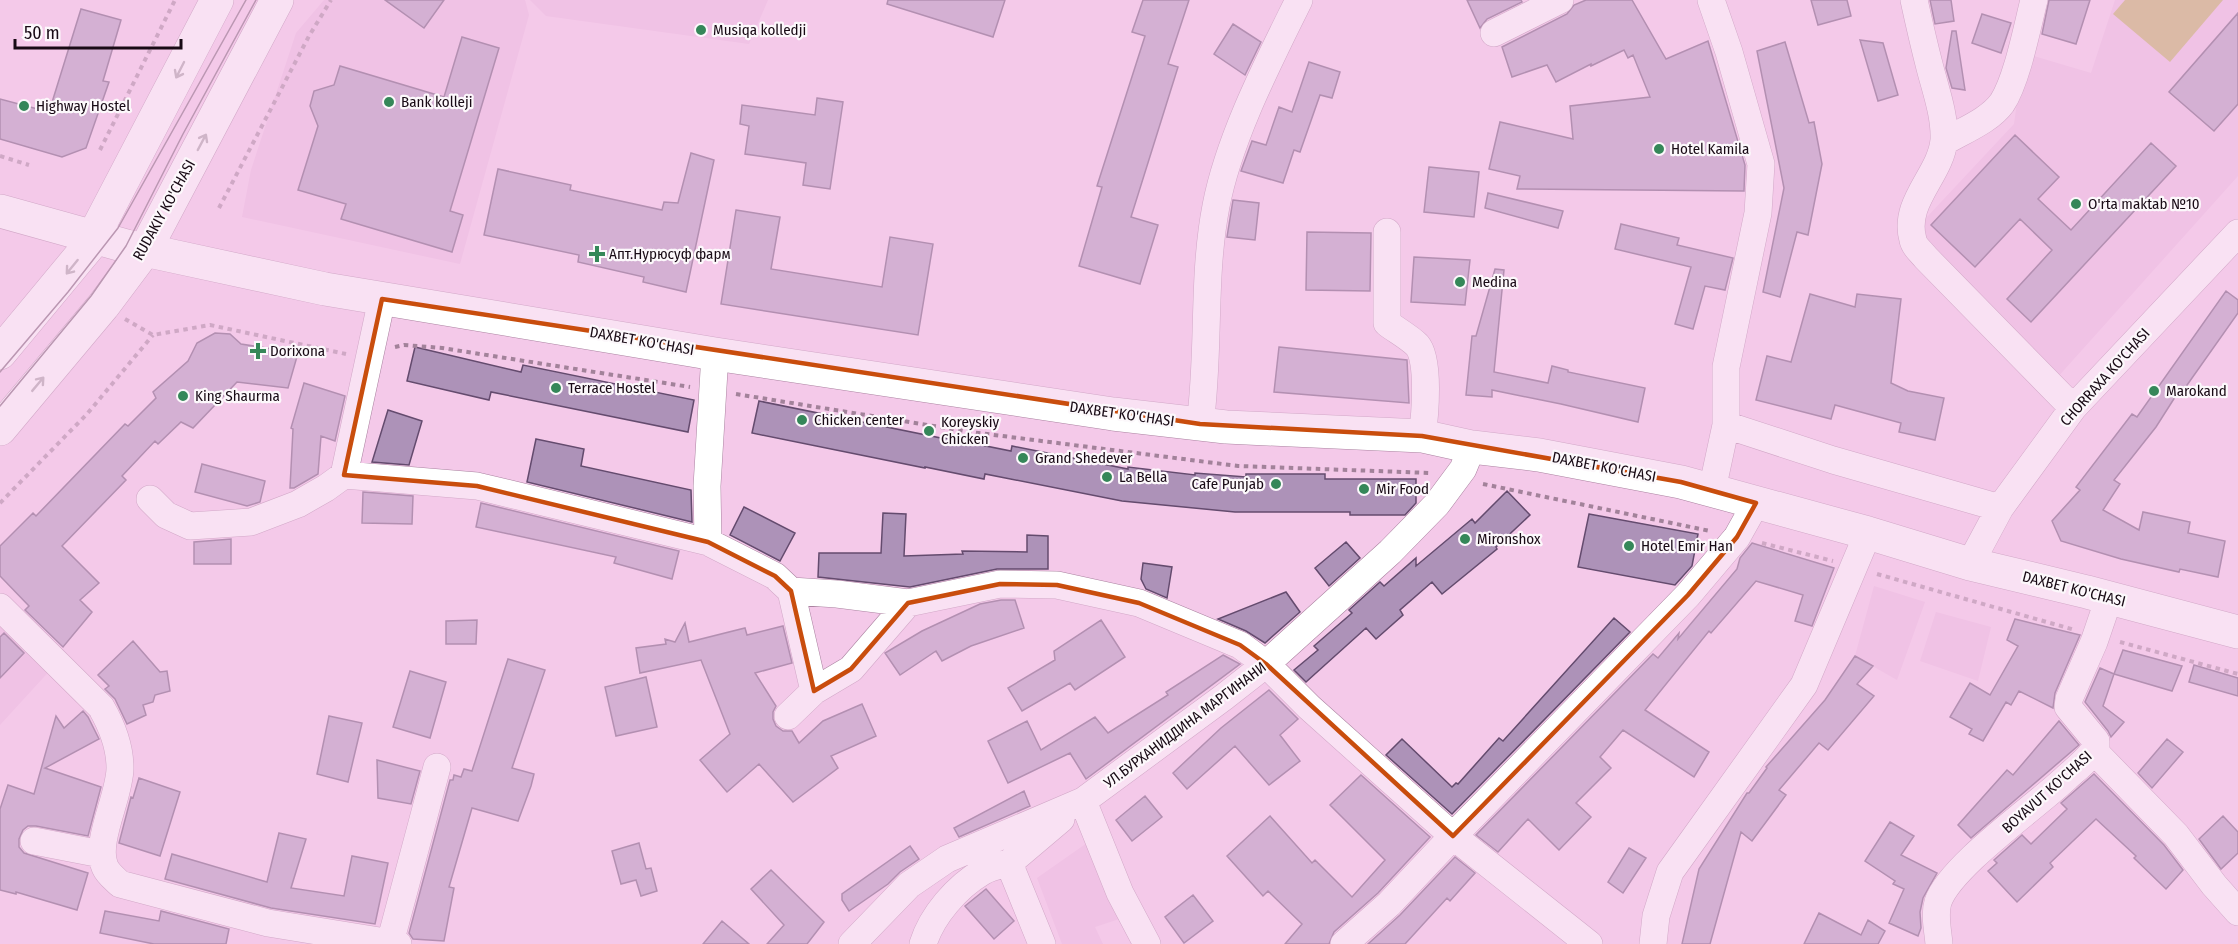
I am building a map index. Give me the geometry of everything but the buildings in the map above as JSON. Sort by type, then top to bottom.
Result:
[{"type":"main road","name":"RUDAKIY KO'CHASI","points":[[0,429],[104,306],[145,250],[276,0]]},
{"type":"main road","points":[[0,353],[57,286],[93,238],[211,2]]},
{"type":"main road","name":"DAXBET KO'CHASI","points":[[0,211],[93,238],[325,289],[715,354],[1113,414],[1200,424],[1422,436],[1473,447],[1539,455],[1681,482],[1868,533],[1970,564],[2238,632]]},
{"type":"street","points":[[1200,424],[1210,253],[1216,207],[1226,162],[1273,52],[1299,0]]},
{"type":"street","points":[[1494,33],[1560,0]]},
{"type":"street","points":[[1711,0],[1730,52],[1761,164],[1758,213],[1725,367],[1726,425],[1712,490]]},
{"type":"street","points":[[1914,0],[1943,116],[1944,142],[1934,171],[1919,194],[1911,223],[1913,242],[2073,408]]},
{"type":"street","points":[[1944,142],[1987,117],[2001,103],[2014,75],[2034,0]]},
{"type":"street","points":[[1387,232],[1387,323],[1416,344],[1423,355],[1425,411],[1422,436]]},
{"type":"street","name":"CHORRAXA KO'CHASI","points":[[1970,564],[2000,507],[2073,408],[2238,233]]},
{"type":"street","points":[[344,475],[382,299]]},
{"type":"street","points":[[708,542],[707,486],[715,354]]},
{"type":"street","points":[[1726,425],[1833,460],[2000,507]]},
{"type":"street","name":"УЛ.БУРХАНИДДИНА МАРГИНАНИ","points":[[852,944],[909,885],[946,859],[1083,801],[1266,664],[1390,552],[1437,504],[1457,479],[1473,447]]},
{"type":"street","points":[[150,499],[166,515],[190,526],[251,522],[298,504],[344,475],[477,486],[708,542],[775,576],[791,591],[814,691]]},
{"type":"street","points":[[1344,944],[1389,904],[1688,595],[1737,537],[1755,502]]},
{"type":"street","points":[[1653,944],[1656,916],[1670,872],[1804,685],[1868,533]]},
{"type":"street","points":[[791,591],[908,603],[1000,584],[1057,585],[1139,603],[1240,645],[1266,664],[1309,707],[1453,836],[1589,944]]},
{"type":"street","name":"BOYAVUT KO'CHASI","points":[[1939,944],[1936,917],[1938,902],[1950,884],[1963,868],[2094,751],[2096,741],[2068,706],[2109,598]]},
{"type":"street","points":[[788,716],[814,691],[851,669],[908,603]]},
{"type":"street","points":[[0,607],[101,707],[110,723],[118,748],[120,770],[101,854],[105,870],[120,884],[268,923],[394,943],[437,767]]},
{"type":"street","points":[[2094,751],[2176,835],[2238,912]]},
{"type":"street","points":[[923,944],[928,930],[965,884],[985,870],[1010,862],[1083,801],[1120,893],[1147,944]]},
{"type":"street","points":[[34,841],[101,854]]},
{"type":"street","points":[[1010,862],[1042,944]]},
{"type":"path","points":[[100,150],[175,0]]},
{"type":"path","points":[[219,208],[309,36],[331,0]]},
{"type":"path","points":[[0,156],[29,165]]},
{"type":"path","points":[[104,306],[153,335]]},
{"type":"path","points":[[0,503],[87,414],[153,335],[210,325],[352,355],[404,345],[442,348],[971,432],[1238,466],[1429,472],[1802,552],[2014,614],[2238,674]]},
{"type":"highlighted area","points":[[382,299],[1200,424],[1422,436],[1681,482],[1756,503],[1737,537],[1688,595],[1453,836],[1266,664],[1240,645],[1139,603],[1057,585],[1000,584],[908,603],[851,669],[814,691],[791,591],[775,576],[708,542],[477,486],[344,475]]},
{"type":"shaded area","name":"Bank kolleji","points":[[324,0],[525,0],[529,15],[460,264],[242,217],[251,170],[296,33]]},
{"type":"shaded area","name":"Musiqa kolledji","points":[[530,0],[768,0],[749,44],[546,16]]},
{"type":"shaded area","name":"O'rta maktab №10","points":[[2115,0],[2238,0],[2238,176],[2056,379],[1913,232],[2014,124],[2024,53],[2091,73]]},
{"type":"shaded area","points":[[2125,0],[2223,0],[2170,62],[2113,14]]},
{"type":"shaded area","points":[[1874,586],[1925,602],[1897,680],[1855,656]]},
{"type":"shaded area","points":[[0,607],[54,666],[0,725]]},
{"type":"shaded area","points":[[1936,612],[1991,627],[1978,681],[1920,661]]},
{"type":"shaded area","points":[[1087,843],[1119,919],[1095,927],[1103,944],[1062,944],[1037,878]]},
{"type":"tram line","points":[[0,372],[68,292],[118,228],[246,0]]},
{"type":"tram line","points":[[0,406],[91,296],[126,246],[183,134],[256,0]]},
{"type":"place","name":"Musiqa kolledji","points":[[701,30]]},
{"type":"place","name":"Bank kolleji","points":[[389,102]]},
{"type":"place","name":"Highway Hostel","points":[[24,106]]},
{"type":"place","name":"Hotel Kamila","points":[[1659,149]]},
{"type":"place","name":"O'rta maktab №10","points":[[2076,204]]},
{"type":"place","name":"Апт.Нурюсуф фарм","points":[[597,254]]},
{"type":"place","name":"Medina","points":[[1460,282]]},
{"type":"place","name":"Dorixona","points":[[258,351]]},
{"type":"place","name":"Terrace Hostel","points":[[556,388]]},
{"type":"place","name":"Marokand","points":[[2154,391]]},
{"type":"place","name":"King Shaurma","points":[[183,396]]},
{"type":"place","name":"Chicken center","points":[[802,420]]},
{"type":"place","name":"Koreyskiy Chicken","points":[[929,431]]},
{"type":"place","name":"Grand Shedever","points":[[1023,458]]},
{"type":"place","name":"La Bella","points":[[1107,477]]},
{"type":"place","name":"Cafe Punjab","points":[[1276,484]]},
{"type":"place","name":"Mir Food","points":[[1364,489]]},
{"type":"place","name":"Mironshox","points":[[1465,539]]},
{"type":"place","name":"Hotel Emir Han","points":[[1629,546]]}]
